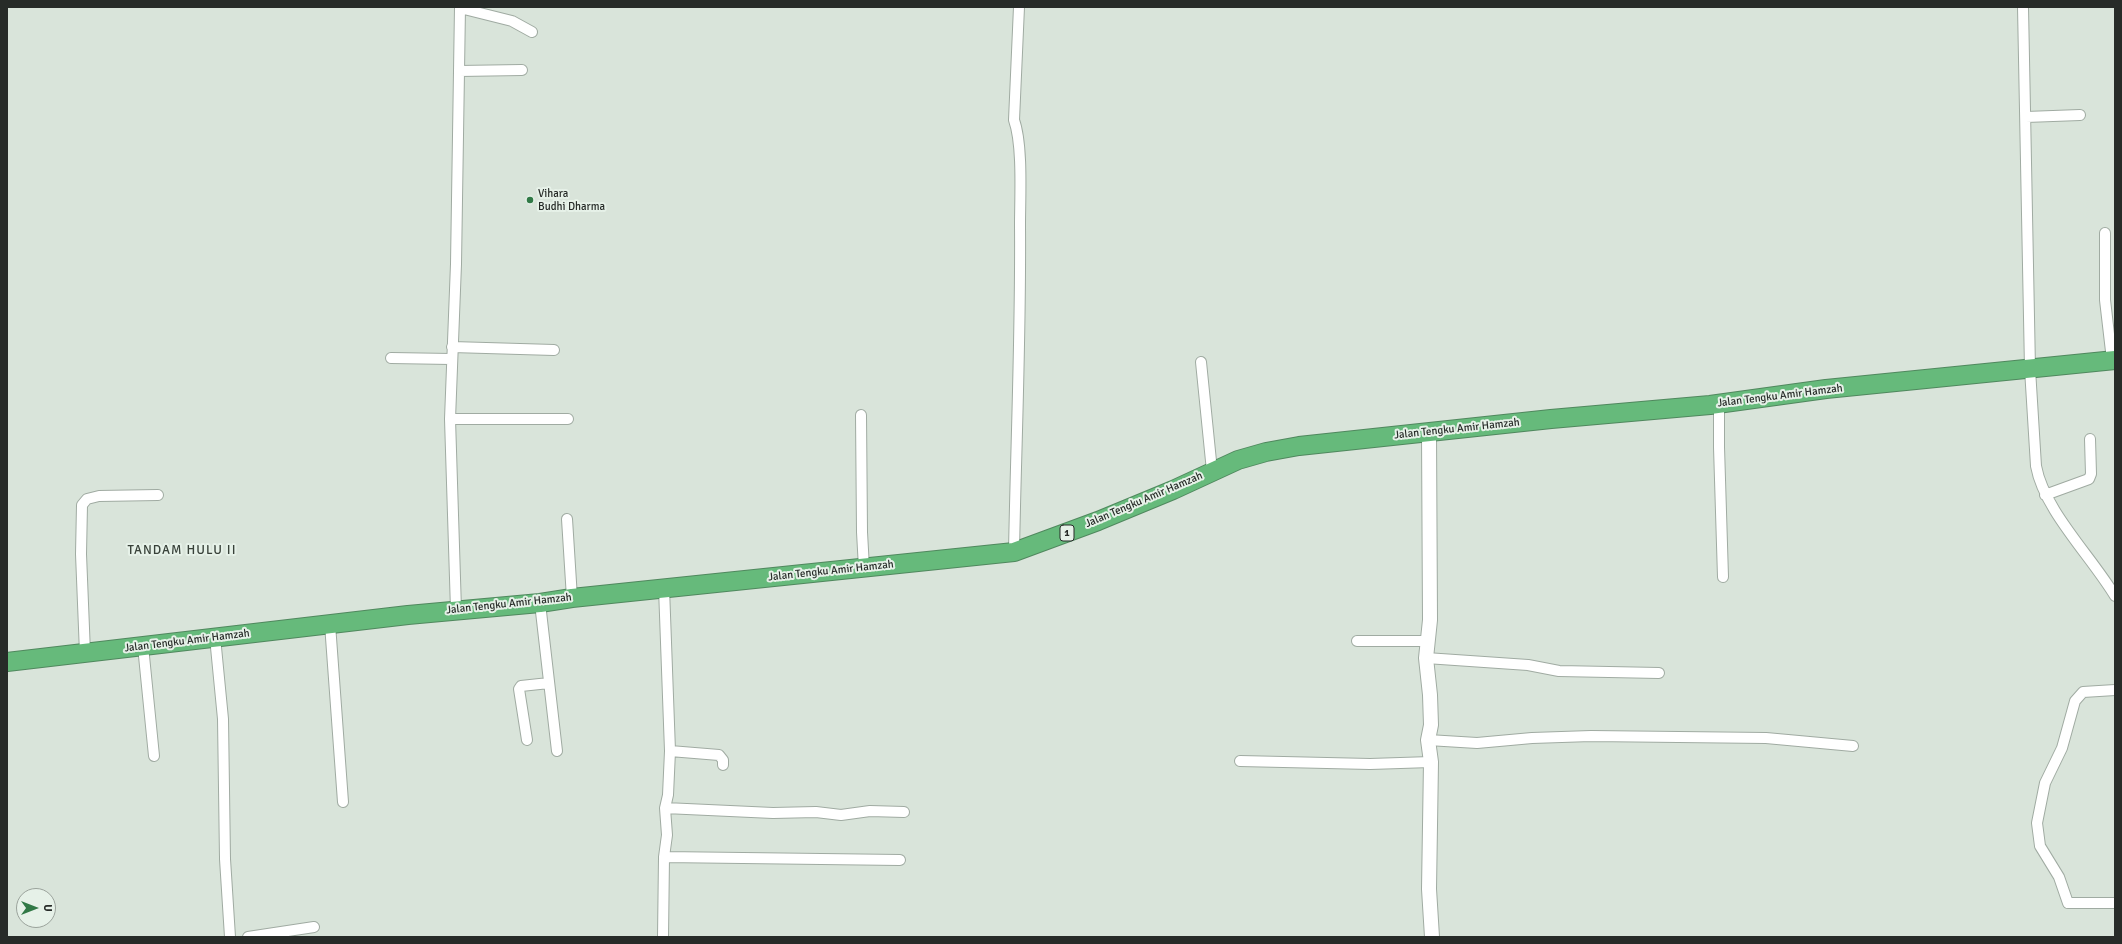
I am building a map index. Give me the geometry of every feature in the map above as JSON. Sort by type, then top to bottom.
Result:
[{"type":"highway","name":"Jalan Tengku Amir Hamzah","points":[[7,662],[456,610],[540,603],[664,588],[1014,552],[1098,521],[1250,456],[1282,449],[1429,432],[1719,404],[1826,389],[2114,360]]},
{"type":"street","points":[[1014,552],[1020,249],[1020,171],[1017,127],[1014,120],[1018,7]]},
{"type":"street","points":[[2023,7],[2030,369],[2036,466],[2046,498],[2102,574],[2115,596]]},
{"type":"street","points":[[456,610],[450,419],[451,359],[456,264],[460,8],[512,21],[532,32]]},
{"type":"street","points":[[459,71],[522,70]]},
{"type":"street","points":[[2026,117],[2080,115]]},
{"type":"street","points":[[2105,233],[2105,300],[2114,360]]},
{"type":"street","points":[[452,347],[554,350]]},
{"type":"street","points":[[391,358],[451,359]]},
{"type":"street","points":[[1201,362],[1212,471]]},
{"type":"street","points":[[1719,404],[1723,577]]},
{"type":"street","points":[[861,415],[862,532],[864,568]]},
{"type":"street","points":[[450,419],[568,419]]},
{"type":"street","points":[[1429,432],[1430,620],[1426,658],[1430,695],[1430,725],[1428,740],[1431,762],[1429,889],[1432,937]]},
{"type":"street","points":[[2046,498],[2088,479],[2091,474],[2090,438]]},
{"type":"street","points":[[85,652],[81,554],[82,505],[86,499],[99,496],[158,495]]},
{"type":"street","points":[[567,519],[572,598]]},
{"type":"street","points":[[663,937],[664,857],[667,835],[665,808],[668,795],[670,750],[664,588]]},
{"type":"street","points":[[540,603],[557,751]]},
{"type":"street","points":[[330,624],[343,802]]},
{"type":"street","points":[[215,637],[223,719],[225,859],[230,937]]},
{"type":"street","points":[[1357,642],[1428,641]]},
{"type":"street","points":[[142,646],[154,756]]},
{"type":"street","points":[[1426,658],[1528,665],[1559,671],[1659,673]]},
{"type":"street","points":[[527,740],[519,689],[521,686],[549,683]]},
{"type":"street","points":[[2115,690],[2083,692],[2075,700],[2062,748],[2045,783],[2039,807],[2037,827],[2040,846],[2059,877],[2068,903],[2115,903]]},
{"type":"street","points":[[1428,740],[1477,743],[1532,738],[1591,736],[1766,738],[1853,746]]},
{"type":"street","points":[[670,750],[719,755],[723,760],[723,766]]},
{"type":"street","points":[[1240,761],[1370,764],[1431,762]]},
{"type":"street","points":[[665,808],[773,814],[816,812],[841,815],[870,811],[904,812]]},
{"type":"street","points":[[664,857],[900,860]]},
{"type":"street","points":[[248,937],[314,926]]},
{"type":"place","name":"Vihara Budhi Dharma","points":[[530,200]]},
{"type":"district","name":"TANDAM HULU II","points":[[182,551]]}]
